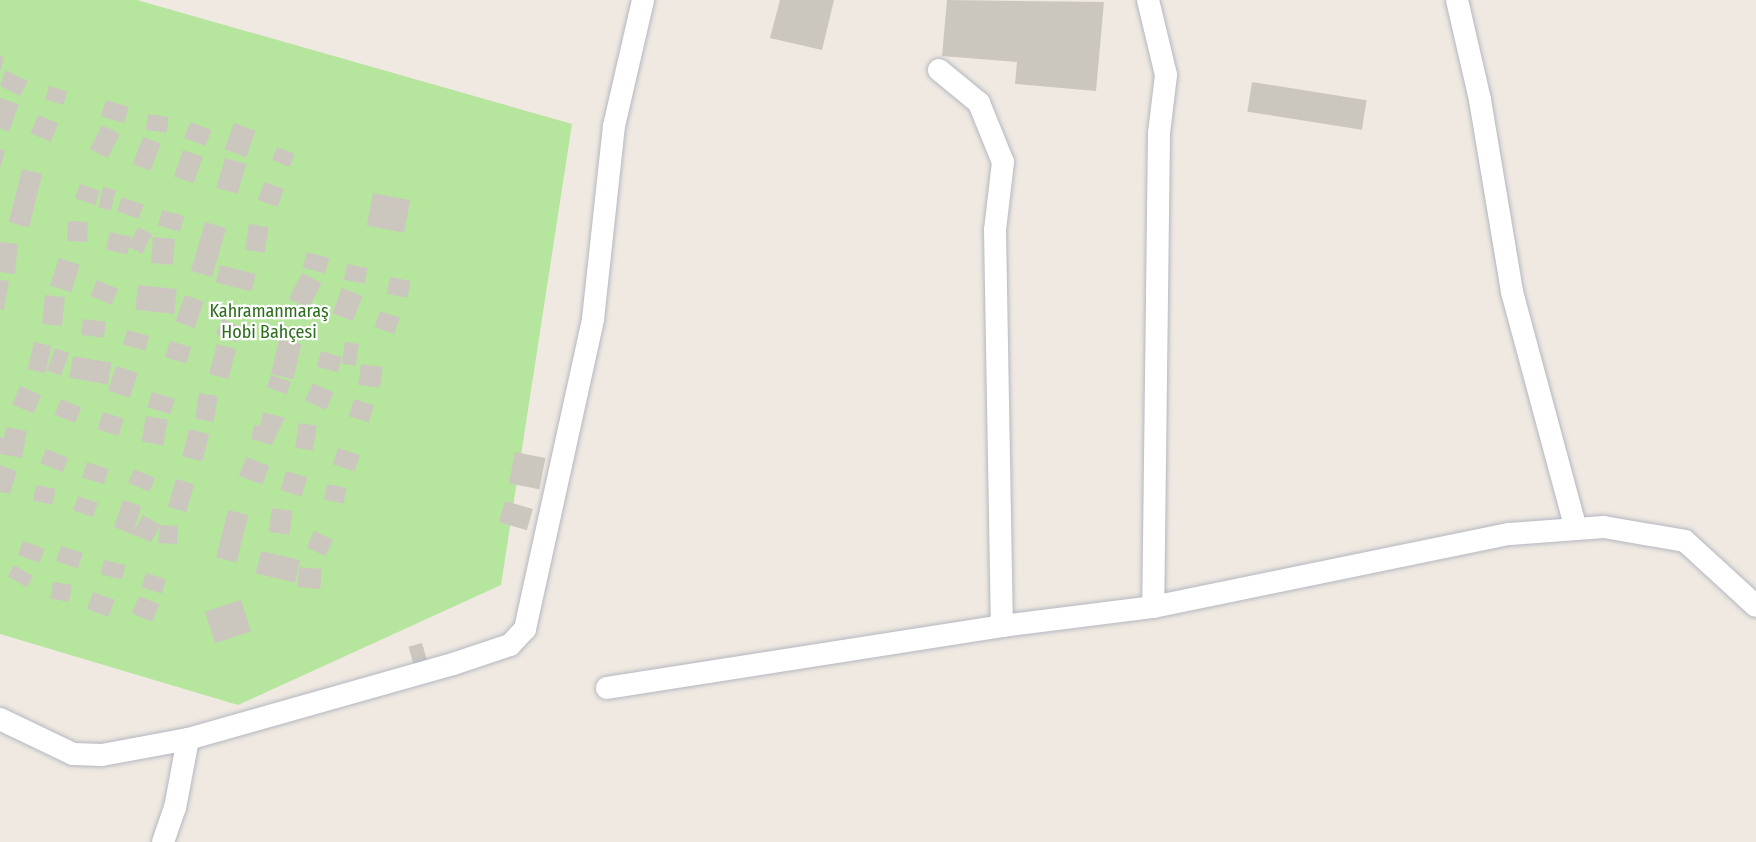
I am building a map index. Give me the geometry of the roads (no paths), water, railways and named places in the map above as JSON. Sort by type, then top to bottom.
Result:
[{"type":"street","points":[[0,719],[73,753],[102,755],[188,739],[453,664],[510,645],[525,629],[593,319],[614,126],[643,0]]},
{"type":"street","points":[[1148,0],[1166,75],[1159,144],[1153,607]]},
{"type":"street","points":[[1457,0],[1480,100],[1512,292],[1576,529]]},
{"type":"street","points":[[939,70],[979,103],[1003,162],[995,230],[1002,626]]},
{"type":"street","points":[[607,688],[1002,626],[1153,607],[1510,534],[1604,527],[1685,541],[1756,606]]},
{"type":"street","points":[[163,842],[176,808],[188,739]]},
{"type":"park label","name":"Kahramanmaraş Hobi Bahçesi","points":[[269,322]]}]
